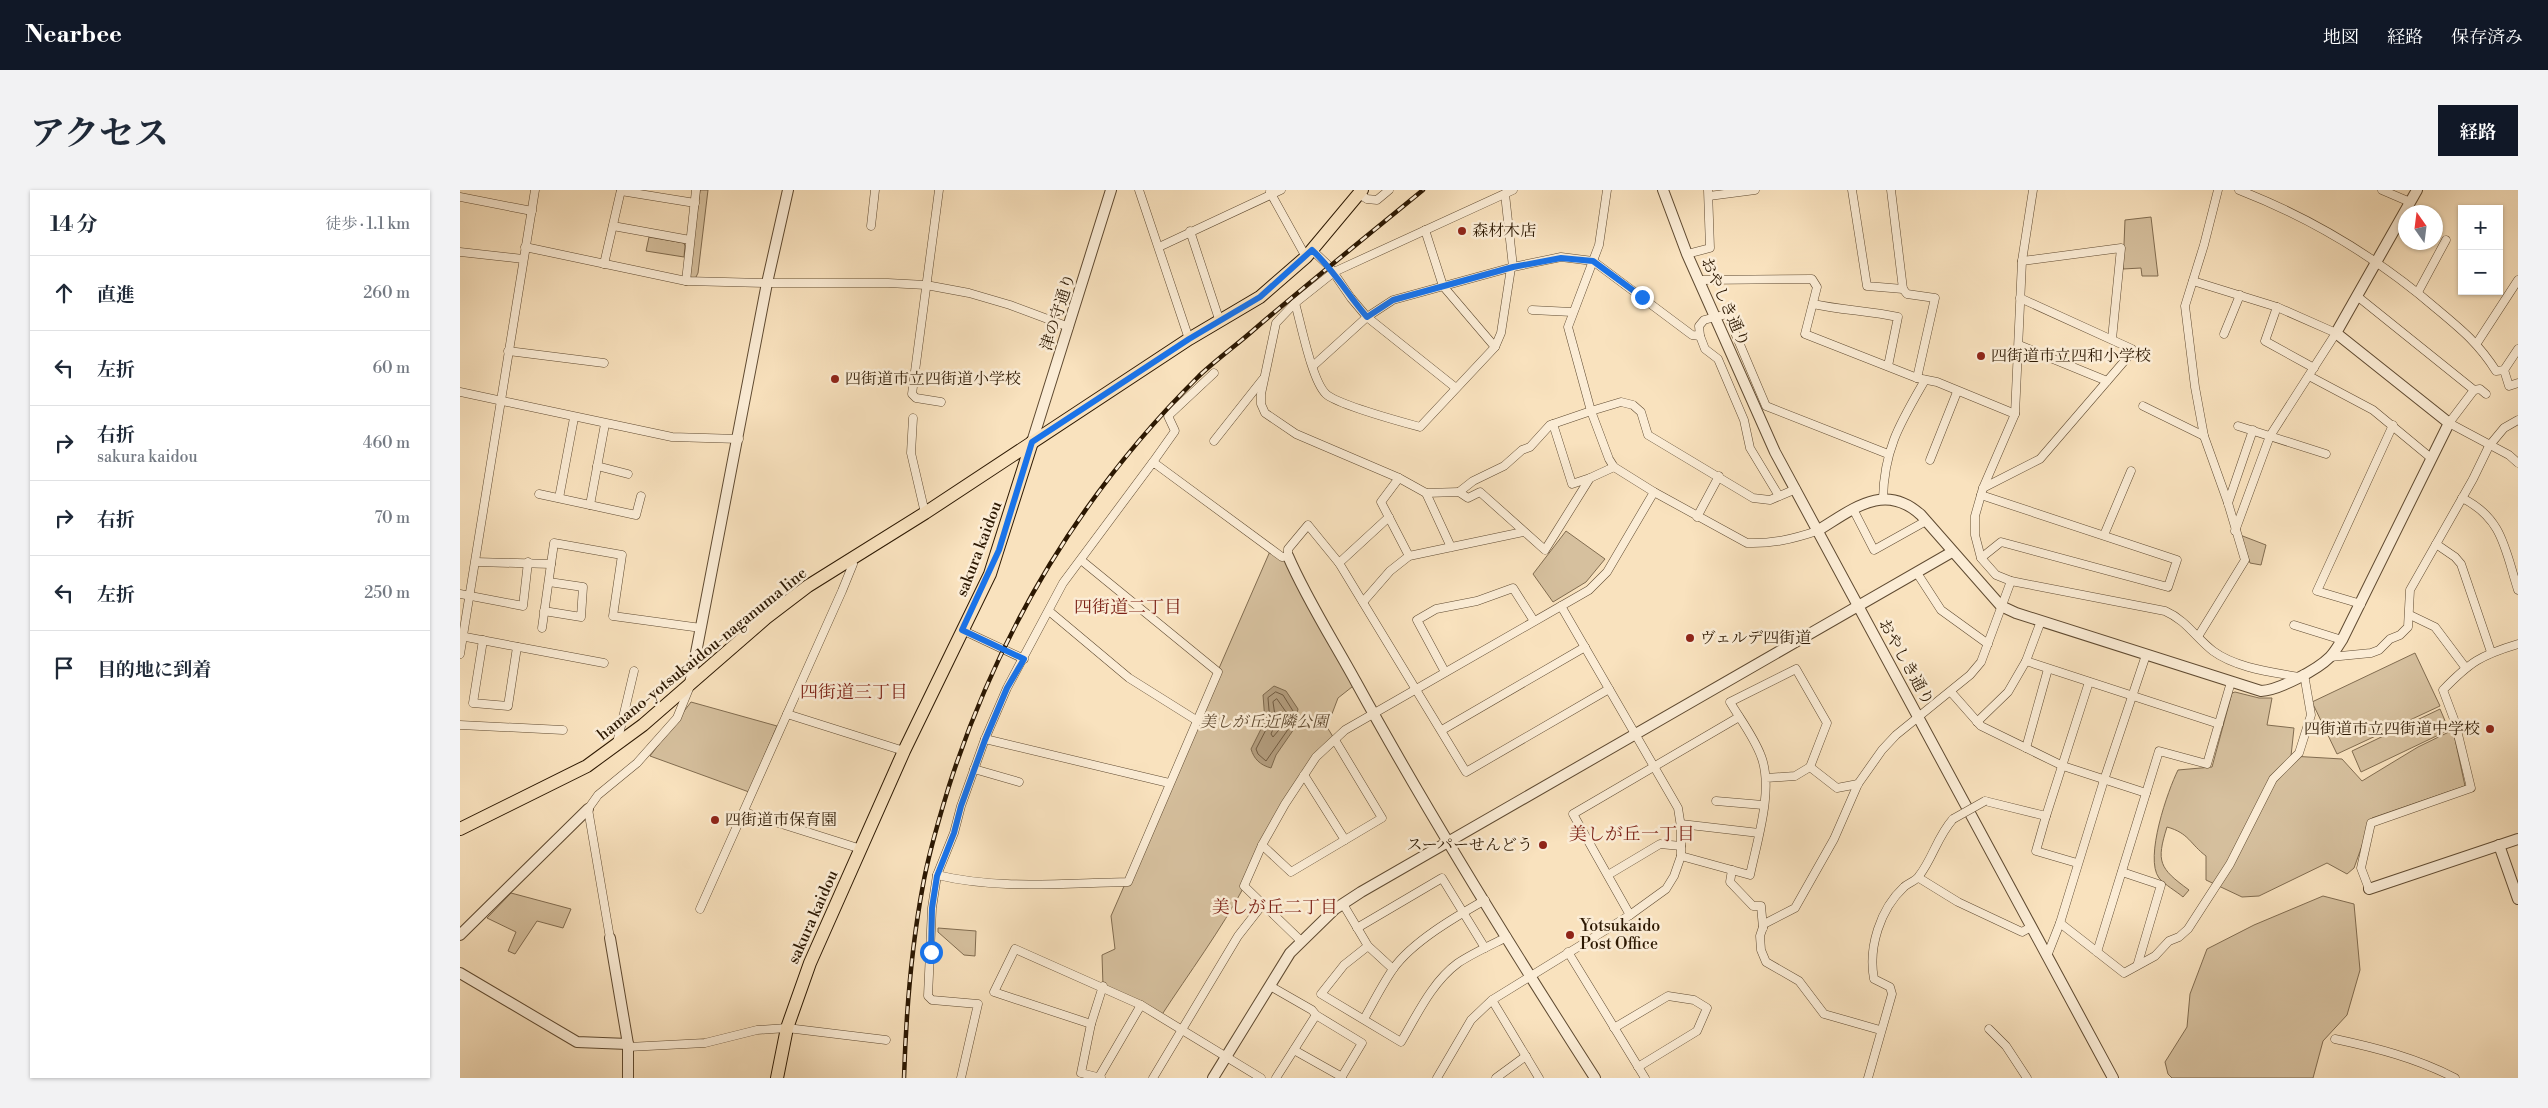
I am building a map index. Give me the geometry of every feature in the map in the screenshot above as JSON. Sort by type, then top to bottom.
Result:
[{"type":"main road","points":[[1032,442],[1189,339],[1260,297],[1309,253],[1361,192]]},
{"type":"main road","name":"hamano-yotsukaidou-naganuma line","points":[[460,829],[553,785],[587,766],[617,745],[789,600],[926,513],[1032,442]]},
{"type":"main road","name":"sakura kaidou","points":[[776,1078],[787,1028],[810,963],[904,751],[999,550],[1032,442]]},
{"type":"street","points":[[460,654],[461,636],[471,596],[500,400],[535,190]]},
{"type":"street","points":[[686,281],[696,190]]},
{"type":"street","points":[[460,936],[588,809],[598,795],[637,763],[677,718],[690,684],[739,439],[767,283],[788,190]]},
{"type":"street","points":[[871,226],[875,190]]},
{"type":"street","points":[[938,190],[912,394],[916,398],[941,402]]},
{"type":"street","name":"津の守通り","points":[[1032,442],[1111,190]]},
{"type":"street","points":[[1139,190],[1189,339]]},
{"type":"street","points":[[1159,247],[1270,192],[1280,190]]},
{"type":"street","points":[[1361,192],[1367,199],[1377,200],[1389,190]]},
{"type":"street","points":[[1606,190],[1599,245],[1572,312],[1568,333],[1591,411],[1614,467],[1697,517],[1747,544],[1766,544],[1791,540],[1817,530],[1870,501],[1883,499],[1899,500],[1911,506],[1926,521],[2001,606],[2146,655],[2266,691],[2275,689],[2302,675],[2330,657],[2342,640],[2361,604],[2448,423],[2474,390],[2480,389],[2486,394]]},
{"type":"street","name":"おやしき通り","points":[[1664,190],[1687,254],[1763,426],[1817,530],[2113,1078]]},
{"type":"street","points":[[1687,254],[1710,248],[1708,193],[1755,190]]},
{"type":"street","points":[[1852,190],[1867,286],[1903,289]]},
{"type":"street","points":[[1891,190],[1903,289],[1907,294],[1935,298],[1916,378]]},
{"type":"street","points":[[2032,190],[2022,261],[2015,414],[1982,492],[1975,516],[1975,535],[1981,558],[1996,575],[2011,582],[2165,611],[2175,615],[2199,635],[2213,651],[2241,664],[2302,675]]},
{"type":"street","points":[[2199,635],[2245,560],[2228,503],[2204,436],[2195,387],[2185,306],[2218,190]]},
{"type":"street","points":[[2239,190],[2298,217],[2376,262],[2418,292],[2477,343],[2496,370],[2504,370]]},
{"type":"street","points":[[2382,190],[2410,202]]},
{"type":"street","points":[[2236,531],[2270,436],[2336,332],[2416,190]]},
{"type":"street","points":[[604,264],[621,191],[695,203]]},
{"type":"street","points":[[1270,192],[1309,253],[1334,272],[1351,298],[1367,317],[1456,388]]},
{"type":"street","points":[[1295,303],[1318,383],[1327,395],[1370,412],[1420,427],[1495,347],[1501,333],[1512,267],[1509,192],[1334,272],[1295,303],[1276,323],[1264,378],[1261,404],[1266,413],[1296,434],[1399,478],[1426,493],[1459,492],[1468,498],[1480,492],[1545,550],[1590,478]]},
{"type":"street","points":[[460,197],[532,211]]},
{"type":"street","points":[[613,226],[690,240]]},
{"type":"street","points":[[1425,230],[1443,286],[1495,347]]},
{"type":"street","points":[[1190,231],[1220,322]]},
{"type":"street","points":[[2418,292],[2446,240]]},
{"type":"street","points":[[525,247],[686,281],[926,285],[994,300],[1069,327]]},
{"type":"street","points":[[2022,261],[2121,248],[2112,339]]},
{"type":"street","points":[[460,252],[523,259]]},
{"type":"street","points":[[1313,366],[1367,317],[1393,300],[1512,267],[1561,258],[1593,261],[1692,335],[1700,336]]},
{"type":"street","points":[[1699,280],[1812,279],[1817,287],[1805,334],[1916,378],[2015,414]]},
{"type":"street","points":[[2477,343],[2518,280]]},
{"type":"street","points":[[2193,281],[2277,307],[2336,332],[2448,423],[2509,455],[2518,463]]},
{"type":"street","points":[[2224,334],[2240,295]]},
{"type":"street","points":[[2357,296],[2474,390]]},
{"type":"street","points":[[1982,492],[2040,459],[2107,381],[2132,348],[2020,298]]},
{"type":"street","points":[[1812,304],[1845,311],[1869,311],[1898,317],[1888,366]]},
{"type":"street","points":[[2277,307],[2265,340],[2314,368]]},
{"type":"street","points":[[1532,310],[1572,312]]},
{"type":"street","points":[[1779,496],[1750,448],[1744,420],[1718,359],[1705,349],[1700,336],[1699,326],[1704,320],[1727,314],[1766,406],[1888,454]]},
{"type":"street","points":[[2019,344],[2107,381]]},
{"type":"street","points":[[2504,370],[2518,349]]},
{"type":"street","points":[[508,351],[604,363]]},
{"type":"street","points":[[2504,370],[2509,386],[2518,383]]},
{"type":"street","points":[[961,1078],[978,1004],[932,1000],[928,996],[932,908],[937,876],[954,833],[974,769],[1007,688],[1064,583],[1175,431],[1168,416],[1214,373]]},
{"type":"street","points":[[2309,376],[2373,410],[2431,458]]},
{"type":"street","points":[[1214,441],[1264,378]]},
{"type":"street","points":[[1883,499],[1888,454],[1896,429],[1925,380]]},
{"type":"street","points":[[460,392],[574,418],[672,437],[739,439]]},
{"type":"street","points":[[1930,460],[1957,392]]},
{"type":"street","points":[[1459,492],[1473,481],[1504,466],[1522,450],[1530,447],[1553,424],[1621,402],[1633,405],[1640,412],[1648,435],[1753,498],[1770,500],[1796,489]]},
{"type":"street","points":[[2143,406],[2204,436]]},
{"type":"street","points":[[558,498],[574,418]]},
{"type":"street","points":[[913,418],[911,453],[926,513]]},
{"type":"street","points":[[2330,657],[2371,653],[2379,650],[2408,627],[2410,590],[2489,446],[2504,428],[2518,420]]},
{"type":"street","points":[[590,505],[605,424]]},
{"type":"street","points":[[1553,424],[1572,484],[1614,467]]},
{"type":"street","points":[[2361,604],[2316,591],[2393,425]]},
{"type":"street","points":[[2238,426],[2326,454]]},
{"type":"street","points":[[2228,503],[2253,430]]},
{"type":"street","points":[[1153,462],[1282,557],[1288,556]]},
{"type":"street","points":[[597,466],[628,474]]},
{"type":"street","points":[[2104,535],[2131,470]]},
{"type":"street","points":[[1697,517],[1719,476]]},
{"type":"street","points":[[1399,478],[1381,502],[1409,556]]},
{"type":"street","points":[[1301,941],[1244,886],[1262,845],[1316,757],[1351,725],[1589,590],[1607,572],[1654,492]]},
{"type":"street","points":[[1981,558],[2001,542],[2168,587],[2177,560],[1982,492]]},
{"type":"street","points":[[1426,493],[1451,547]]},
{"type":"street","points":[[539,494],[636,515],[641,496]]},
{"type":"street","points":[[2462,498],[2478,506],[2493,522],[2518,590]]},
{"type":"street","points":[[1853,510],[1874,550],[1926,521]]},
{"type":"street","points":[[1339,563],[1389,517]]},
{"type":"street","points":[[1595,1078],[1531,977],[1373,714],[1298,580],[1288,556],[1288,549],[1308,525],[1339,563],[1466,772],[1609,689]]},
{"type":"street","points":[[1363,602],[1390,571],[1409,556],[1523,532]]},
{"type":"street","points":[[542,628],[554,543],[622,555],[613,616],[701,628]]},
{"type":"street","points":[[2436,544],[2455,556],[2460,564],[2492,652]]},
{"type":"street","points":[[1213,1078],[1290,953],[1343,904],[1952,552]]},
{"type":"street","points":[[700,910],[842,591],[853,564],[851,560]]},
{"type":"street","points":[[937,876],[965,882],[1001,885],[1128,882],[1218,672],[1081,560]]},
{"type":"street","points":[[476,562],[551,564]]},
{"type":"street","points":[[460,594],[523,606],[528,562]]},
{"type":"street","points":[[1917,573],[1941,610],[1988,644]]},
{"type":"street","points":[[544,611],[581,617],[583,587],[549,582]]},
{"type":"street","points":[[1763,928],[1764,924],[1795,908],[1834,839],[1858,784],[1882,750],[1896,735],[1951,692],[1981,662],[2011,582]]},
{"type":"street","points":[[1445,672],[1417,620],[1436,609],[1477,600],[1513,588],[1534,621]]},
{"type":"street","points":[[1437,1078],[1471,1020],[1492,1000],[1630,914],[1666,889],[1674,876],[1681,856],[1678,808],[1561,606]]},
{"type":"street","points":[[1049,610],[1129,678],[1196,720]]},
{"type":"street","points":[[2410,615],[2435,627],[2465,667]]},
{"type":"street","points":[[1977,722],[2008,692],[2026,661],[2041,621]]},
{"type":"street","points":[[2294,625],[2342,640]]},
{"type":"street","points":[[962,630],[1024,659]]},
{"type":"street","points":[[461,636],[604,663]]},
{"type":"street","points":[[483,640],[473,704],[508,706],[517,647]]},
{"type":"street","points":[[2518,644],[2492,652],[2465,667],[2443,690],[2455,722],[2471,788],[2371,823],[2361,868],[2369,889],[2518,839]]},
{"type":"street","points":[[1442,730],[1585,646]]},
{"type":"street","points":[[2047,956],[2060,923],[2077,863],[2146,655]]},
{"type":"street","points":[[2026,661],[2219,724]]},
{"type":"street","points":[[2026,748],[2048,668]]},
{"type":"street","points":[[1681,856],[1750,875],[1759,833],[1766,778],[1761,756],[1730,702],[1796,669],[1827,723],[1810,767],[1795,776],[1766,778]]},
{"type":"street","points":[[617,745],[634,671]]},
{"type":"street","points":[[2060,923],[2124,973],[2138,963],[2155,956],[2169,941],[2179,937],[2188,929],[2230,864],[2273,779],[2300,753],[2311,715],[2302,675]]},
{"type":"street","points":[[2077,863],[2036,851],[2089,682]]},
{"type":"street","points":[[2097,952],[2159,751],[2207,764],[2231,682]]},
{"type":"street","points":[[1951,692],[1981,726],[2062,766],[2146,793]]},
{"type":"street","points":[[787,714],[904,751]]},
{"type":"street","points":[[1630,914],[1573,814],[1739,717]]},
{"type":"street","points":[[460,724],[563,730]]},
{"type":"street","points":[[985,740],[1169,783]]},
{"type":"street","points":[[1262,845],[1291,872],[1382,818],[1335,740]]},
{"type":"street","points":[[1810,767],[1837,788],[1858,784]]},
{"type":"street","points":[[974,769],[1019,782]]},
{"type":"street","points":[[1304,775],[1345,840]]},
{"type":"street","points":[[1716,801],[1763,805]]},
{"type":"street","points":[[1868,1078],[1880,1030],[1892,994],[1890,987],[1874,980],[1871,966],[1877,933],[1884,910],[1904,887],[1919,878],[1940,833],[1952,819],[1985,801],[2046,816]]},
{"type":"street","points":[[588,809],[628,1045],[628,1078]]},
{"type":"street","points":[[744,812],[860,848]]},
{"type":"street","points":[[1680,824],[1759,833]]},
{"type":"street","points":[[1608,875],[1660,844],[1681,846]]},
{"type":"street","points":[[2499,845],[2518,899]]},
{"type":"street","points":[[1732,870],[1730,882],[1753,906],[1761,906],[1763,928],[1760,944],[1766,962],[1798,981],[1824,1014],[1880,1030]]},
{"type":"street","points":[[2122,872],[2160,885],[2138,963]]},
{"type":"street","points":[[1357,928],[1442,878],[1485,948]]},
{"type":"street","points":[[1919,878],[1958,902],[2022,932],[2031,927]]},
{"type":"street","points":[[1364,1020],[1393,969],[1411,949],[1463,912],[1485,900]]},
{"type":"street","points":[[1153,1078],[1238,936],[1263,904]]},
{"type":"street","points":[[1343,904],[1368,946],[1393,969]]},
{"type":"street","points":[[1368,946],[1344,965],[1321,994],[1401,1042],[1435,986],[1458,964],[1507,937]]},
{"type":"street","points":[[1091,1024],[994,992],[1015,948],[1103,986],[1141,1005],[1261,1078]]},
{"type":"street","points":[[1568,952],[1645,1078]]},
{"type":"street","points":[[460,973],[577,1042],[628,1045],[705,1043],[757,1030],[787,1028],[886,1040]]},
{"type":"street","points":[[1103,986],[1078,1075],[1100,1078],[1141,1005]]},
{"type":"street","points":[[1270,986],[1312,1010],[1316,1015],[1362,1043],[1341,1078],[1294,1050]]},
{"type":"street","points":[[1614,1028],[1668,996],[1694,1000],[1707,1008],[1697,1032],[1638,1067]]},
{"type":"street","points":[[1492,1000],[1539,1078]]},
{"type":"street","points":[[1276,1078],[1316,1015]]},
{"type":"street","points":[[1989,1029],[2006,1046],[2027,1078]]},
{"type":"street","points":[[2335,1039],[2395,1052],[2430,1065],[2455,1078]]},
{"type":"street","points":[[1496,1078],[1526,1056]]},
{"type":"green space","points":[[700,190],[708,190],[698,273],[695,279],[689,276]]},
{"type":"green space","points":[[2151,217],[2158,276],[2142,276],[2141,268],[2123,269],[2125,220]]},
{"type":"green space","points":[[649,237],[684,243],[684,257],[646,251]]},
{"type":"green space","points":[[1566,531],[1605,559],[1586,582],[1553,602],[1533,574]]},
{"type":"green space","points":[[2240,535],[2266,545],[2261,565],[2250,563]]},
{"type":"green space","name":"美しが丘近隣公園","points":[[1271,549],[1288,556],[1357,683],[1338,698],[1327,727],[1335,740],[1307,772],[1295,790],[1236,902],[1161,1016],[1103,986],[1102,955],[1115,949],[1111,916]]},
{"type":"green space","points":[[2415,653],[2440,706],[2337,754],[2312,702]]},
{"type":"green space","points":[[2235,692],[2259,698],[2272,698],[2267,725],[2294,728],[2291,756],[2342,759],[2362,781],[2418,747],[2453,730],[2465,786],[2372,818],[2354,868],[2347,874],[2327,863],[2259,896],[2242,897],[2206,880],[2206,856],[2180,832],[2167,827],[2161,857],[2166,870],[2171,876],[2189,890],[2183,897],[2161,881],[2155,868],[2154,856],[2159,824],[2178,770],[2212,767],[2232,693]]},
{"type":"green space","points":[[691,702],[777,726],[749,792],[650,756]]},
{"type":"green space","points":[[2440,709],[2449,730],[2361,772],[2352,751]]},
{"type":"green space","points":[[511,893],[571,909],[563,928],[537,921],[515,954],[508,951],[516,932],[487,918]]},
{"type":"green space","points":[[2323,896],[2354,904],[2360,970],[2347,1015],[2323,1041],[2313,1078],[2172,1078],[2168,1074],[2165,1062],[2187,1027],[2190,994],[2207,949],[2254,925]]},
{"type":"green space","points":[[938,928],[976,931],[975,956],[964,955],[938,932]]},
{"type":"water","points":[[1274,686],[1286,691],[1298,709],[1294,729],[1276,755],[1271,768],[1258,761],[1251,749],[1265,721],[1263,695]]},
{"type":"railway","points":[[904,1078],[912,957],[925,872],[931,847],[969,728],[1019,618],[1049,566],[1082,515],[1118,467],[1157,420],[1199,376],[1423,190]]},
{"type":"place","name":"森材木店","points":[[1462,231]]},
{"type":"place","name":"四街道市立四和小学校","points":[[1981,356]]},
{"type":"place","name":"四街道市立四街道小学校","points":[[835,379]]},
{"type":"place","name":"ヴェルデ四街道","points":[[1690,638]]},
{"type":"place","name":"四街道市立四街道中学校","points":[[2490,729]]},
{"type":"place","name":"四街道市保育園","points":[[715,820]]},
{"type":"place","name":"スーパーせんどう","points":[[1543,845]]},
{"type":"place","name":"Yotsukaido Post Office","points":[[1570,935]]},
{"type":"district","name":"四街道二丁目","points":[[1128,607]]},
{"type":"district","name":"四街道三丁目","points":[[854,692]]},
{"type":"district","name":"美しが丘一丁目","points":[[1632,834]]},
{"type":"district","name":"美しが丘二丁目","points":[[1275,907]]},
{"type":"route","points":[[931,952],[932,908],[937,876],[954,833],[961,806],[985,740],[1007,688],[1024,659],[962,630],[990,574],[999,550],[1032,442],[1189,339],[1239,312],[1285,277],[1312,250],[1334,272],[1351,298],[1367,317],[1393,300],[1513,267],[1561,258],[1593,261],[1642,297]]}]
